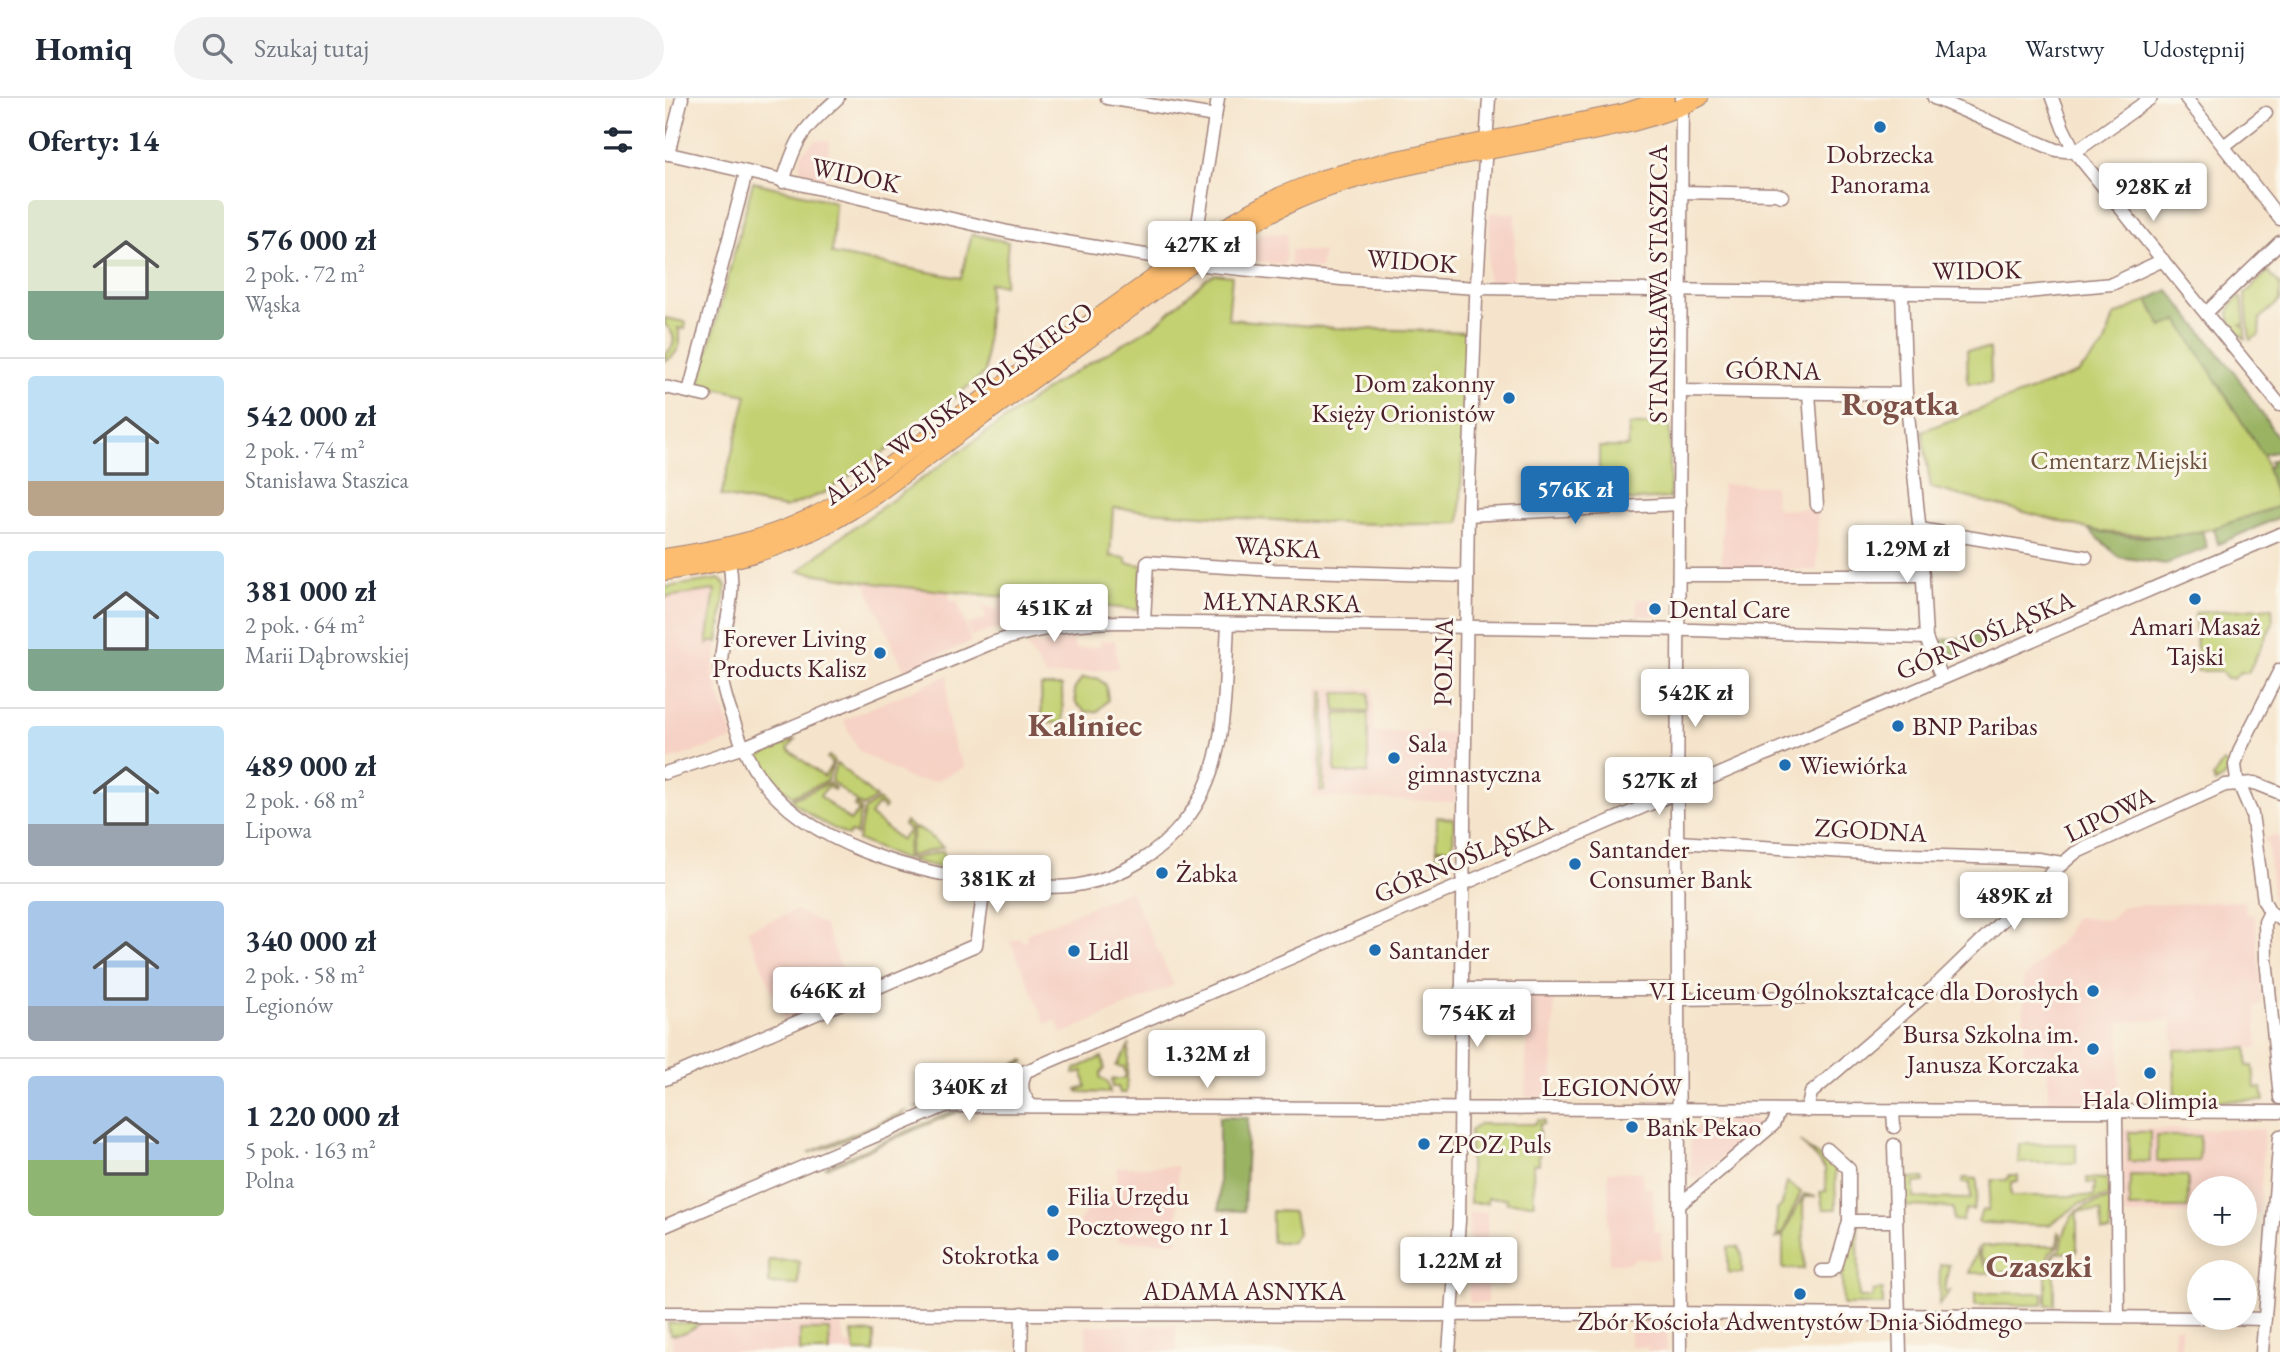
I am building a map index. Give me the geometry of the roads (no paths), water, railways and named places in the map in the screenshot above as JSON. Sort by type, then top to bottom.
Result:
[{"type":"main road","name":"ALEJA WOJSKA POLSKIEGO","points":[[665,572],[729,562],[795,542],[823,529],[855,509],[1195,262],[1275,211],[1323,191],[1486,146],[1624,112],[1666,98]]},
{"type":"main road","name":"ALEJA WOJSKA POLSKIEGO","points":[[665,557],[717,549],[768,536],[801,523],[833,505],[1250,211],[1307,184],[1382,162],[1631,124],[1682,102],[1700,98]]},
{"type":"street","points":[[666,153],[669,133],[682,98]]},
{"type":"street","points":[[783,182],[797,141],[807,126],[838,98]]},
{"type":"street","points":[[1107,98],[1215,116]]},
{"type":"street","points":[[1199,246],[1199,218],[1218,98]]},
{"type":"street","name":"POLNA","points":[[1450,1352],[1459,1222],[1468,515],[1477,288],[1489,98]]},
{"type":"street","points":[[1934,98],[2060,152],[2075,152],[2151,98]]},
{"type":"street","points":[[2052,98],[2075,152],[2280,405]]},
{"type":"street","points":[[2186,98],[2280,219]]},
{"type":"street","name":"STANISŁAWA STASZICA","points":[[1680,1352],[1677,792],[1682,102]]},
{"type":"street","points":[[2224,146],[2266,113]]},
{"type":"street","points":[[2047,147],[2059,144],[2067,137]]},
{"type":"street","name":"WIDOK","points":[[666,153],[1017,234],[1231,267],[1477,288],[2006,294],[2093,287],[2120,282],[2163,260]]},
{"type":"street","points":[[689,392],[746,173]]},
{"type":"street","points":[[1682,192],[1782,196]]},
{"type":"street","points":[[2206,313],[2280,242]]},
{"type":"street","points":[[1222,244],[1222,257],[1231,267]]},
{"type":"street","points":[[1902,293],[1906,394],[1920,529],[1926,638],[1942,678]]},
{"type":"street","points":[[665,387],[705,396]]},
{"type":"street","name":"GÓRNA","points":[[1680,391],[1906,394]]},
{"type":"street","points":[[1809,393],[1817,505]]},
{"type":"street","points":[[1468,515],[1680,504]]},
{"type":"street","points":[[1920,529],[2086,557]]},
{"type":"street","name":"GÓRNOŚLĄSKA","points":[[665,1226],[2280,534]]},
{"type":"street","points":[[729,562],[733,588],[721,672],[744,747],[755,771],[771,790],[796,812],[827,833],[899,864],[985,881],[1051,887],[1084,884],[1134,865],[1171,836],[1200,799],[1216,759],[1228,624]]},
{"type":"street","name":"WĄSKA","points":[[1144,622],[1147,562],[1274,570],[1467,576]]},
{"type":"street","points":[[1679,575],[1923,575]]},
{"type":"street","name":"MŁYNARSKA","points":[[665,773],[744,747],[1005,639],[1068,625],[1144,622],[1679,630],[1926,638]]},
{"type":"street","points":[[2280,670],[2237,755],[2235,770],[2252,814],[2263,898],[2272,918],[2266,958],[2280,1098]]},
{"type":"street","points":[[2239,784],[2262,785],[2280,793]]},
{"type":"street","name":"LIPOWA","points":[[1807,1111],[1811,1093],[1933,988],[2062,863],[2090,846],[2203,794],[2225,785],[2239,784]]},
{"type":"street","name":"ZGODNA","points":[[1677,842],[1880,855],[2038,859],[2062,863]]},
{"type":"street","points":[[665,1079],[976,945],[985,881]]},
{"type":"street","points":[[1461,989],[1806,997]]},
{"type":"street","points":[[1025,1071],[1022,1088],[1031,1105]]},
{"type":"street","points":[[988,1087],[1016,1104]]},
{"type":"street","points":[[988,1087],[995,1107]]},
{"type":"street","name":"LEGIONÓW","points":[[945,1105],[2280,1112]]},
{"type":"street","points":[[1679,1205],[1773,1125],[1779,1111]]},
{"type":"street","points":[[1893,1111],[1893,1127]]},
{"type":"street","points":[[2116,1112],[2118,1316]]},
{"type":"street","points":[[2262,1352],[2280,1136]]},
{"type":"street","points":[[1894,1145],[1900,1352]]},
{"type":"street","points":[[1822,1271],[1831,1271],[1836,1267],[1849,1221],[1849,1168],[1828,1149]]},
{"type":"street","points":[[1849,1221],[1896,1221]]},
{"type":"street","name":"ADAMA ASNYKA","points":[[665,1313],[1680,1314],[2187,1318]]},
{"type":"street","points":[[1021,1313],[1021,1352]]},
{"type":"street","points":[[2257,1319],[2266,1319]]},
{"type":"place","name":"Dobrzecka Panorama","points":[[1880,127]]},
{"type":"place","name":"Dom zakonny Księży Orionistów","points":[[1509,398]]},
{"type":"place","name":"Amari Masaż Tajski","points":[[2195,599]]},
{"type":"place","name":"Dental Care","points":[[1655,609]]},
{"type":"place","name":"Forever Living Products Kalisz","points":[[880,653]]},
{"type":"place","name":"BNP Paribas","points":[[1898,726]]},
{"type":"place","name":"Sala gimnastyczna","points":[[1394,758]]},
{"type":"place","name":"Wiewiórka","points":[[1785,765]]},
{"type":"place","name":"Santander Consumer Bank","points":[[1575,864]]},
{"type":"place","name":"Żabka","points":[[1162,873]]},
{"type":"place","name":"Santander","points":[[1375,950]]},
{"type":"place","name":"Lidl","points":[[1074,951]]},
{"type":"place","name":"VI Liceum Ogólnokształcące dla Dorosłych","points":[[2093,991]]},
{"type":"place","name":"Bursa Szkolna im. Janusza Korczaka","points":[[2093,1049]]},
{"type":"place","name":"Hala Olimpia","points":[[2150,1073]]},
{"type":"place","name":"Bank Pekao","points":[[1632,1127]]},
{"type":"place","name":"ZPOZ Puls","points":[[1424,1144]]},
{"type":"place","name":"Filia Urzędu Pocztowego nr 1","points":[[1053,1211]]},
{"type":"place","name":"Stokrotka","points":[[1053,1255]]},
{"type":"place","name":"Zbór Kościoła Adwentystów Dnia Siódmego","points":[[1800,1294]]},
{"type":"district","name":"Rogatka","points":[[1900,403]]},
{"type":"district","name":"Kaliniec","points":[[1085,724]]},
{"type":"district","name":"Czaszki","points":[[2039,1265]]},
{"type":"park label","name":"Cmentarz Miejski","points":[[2119,460]]}]
